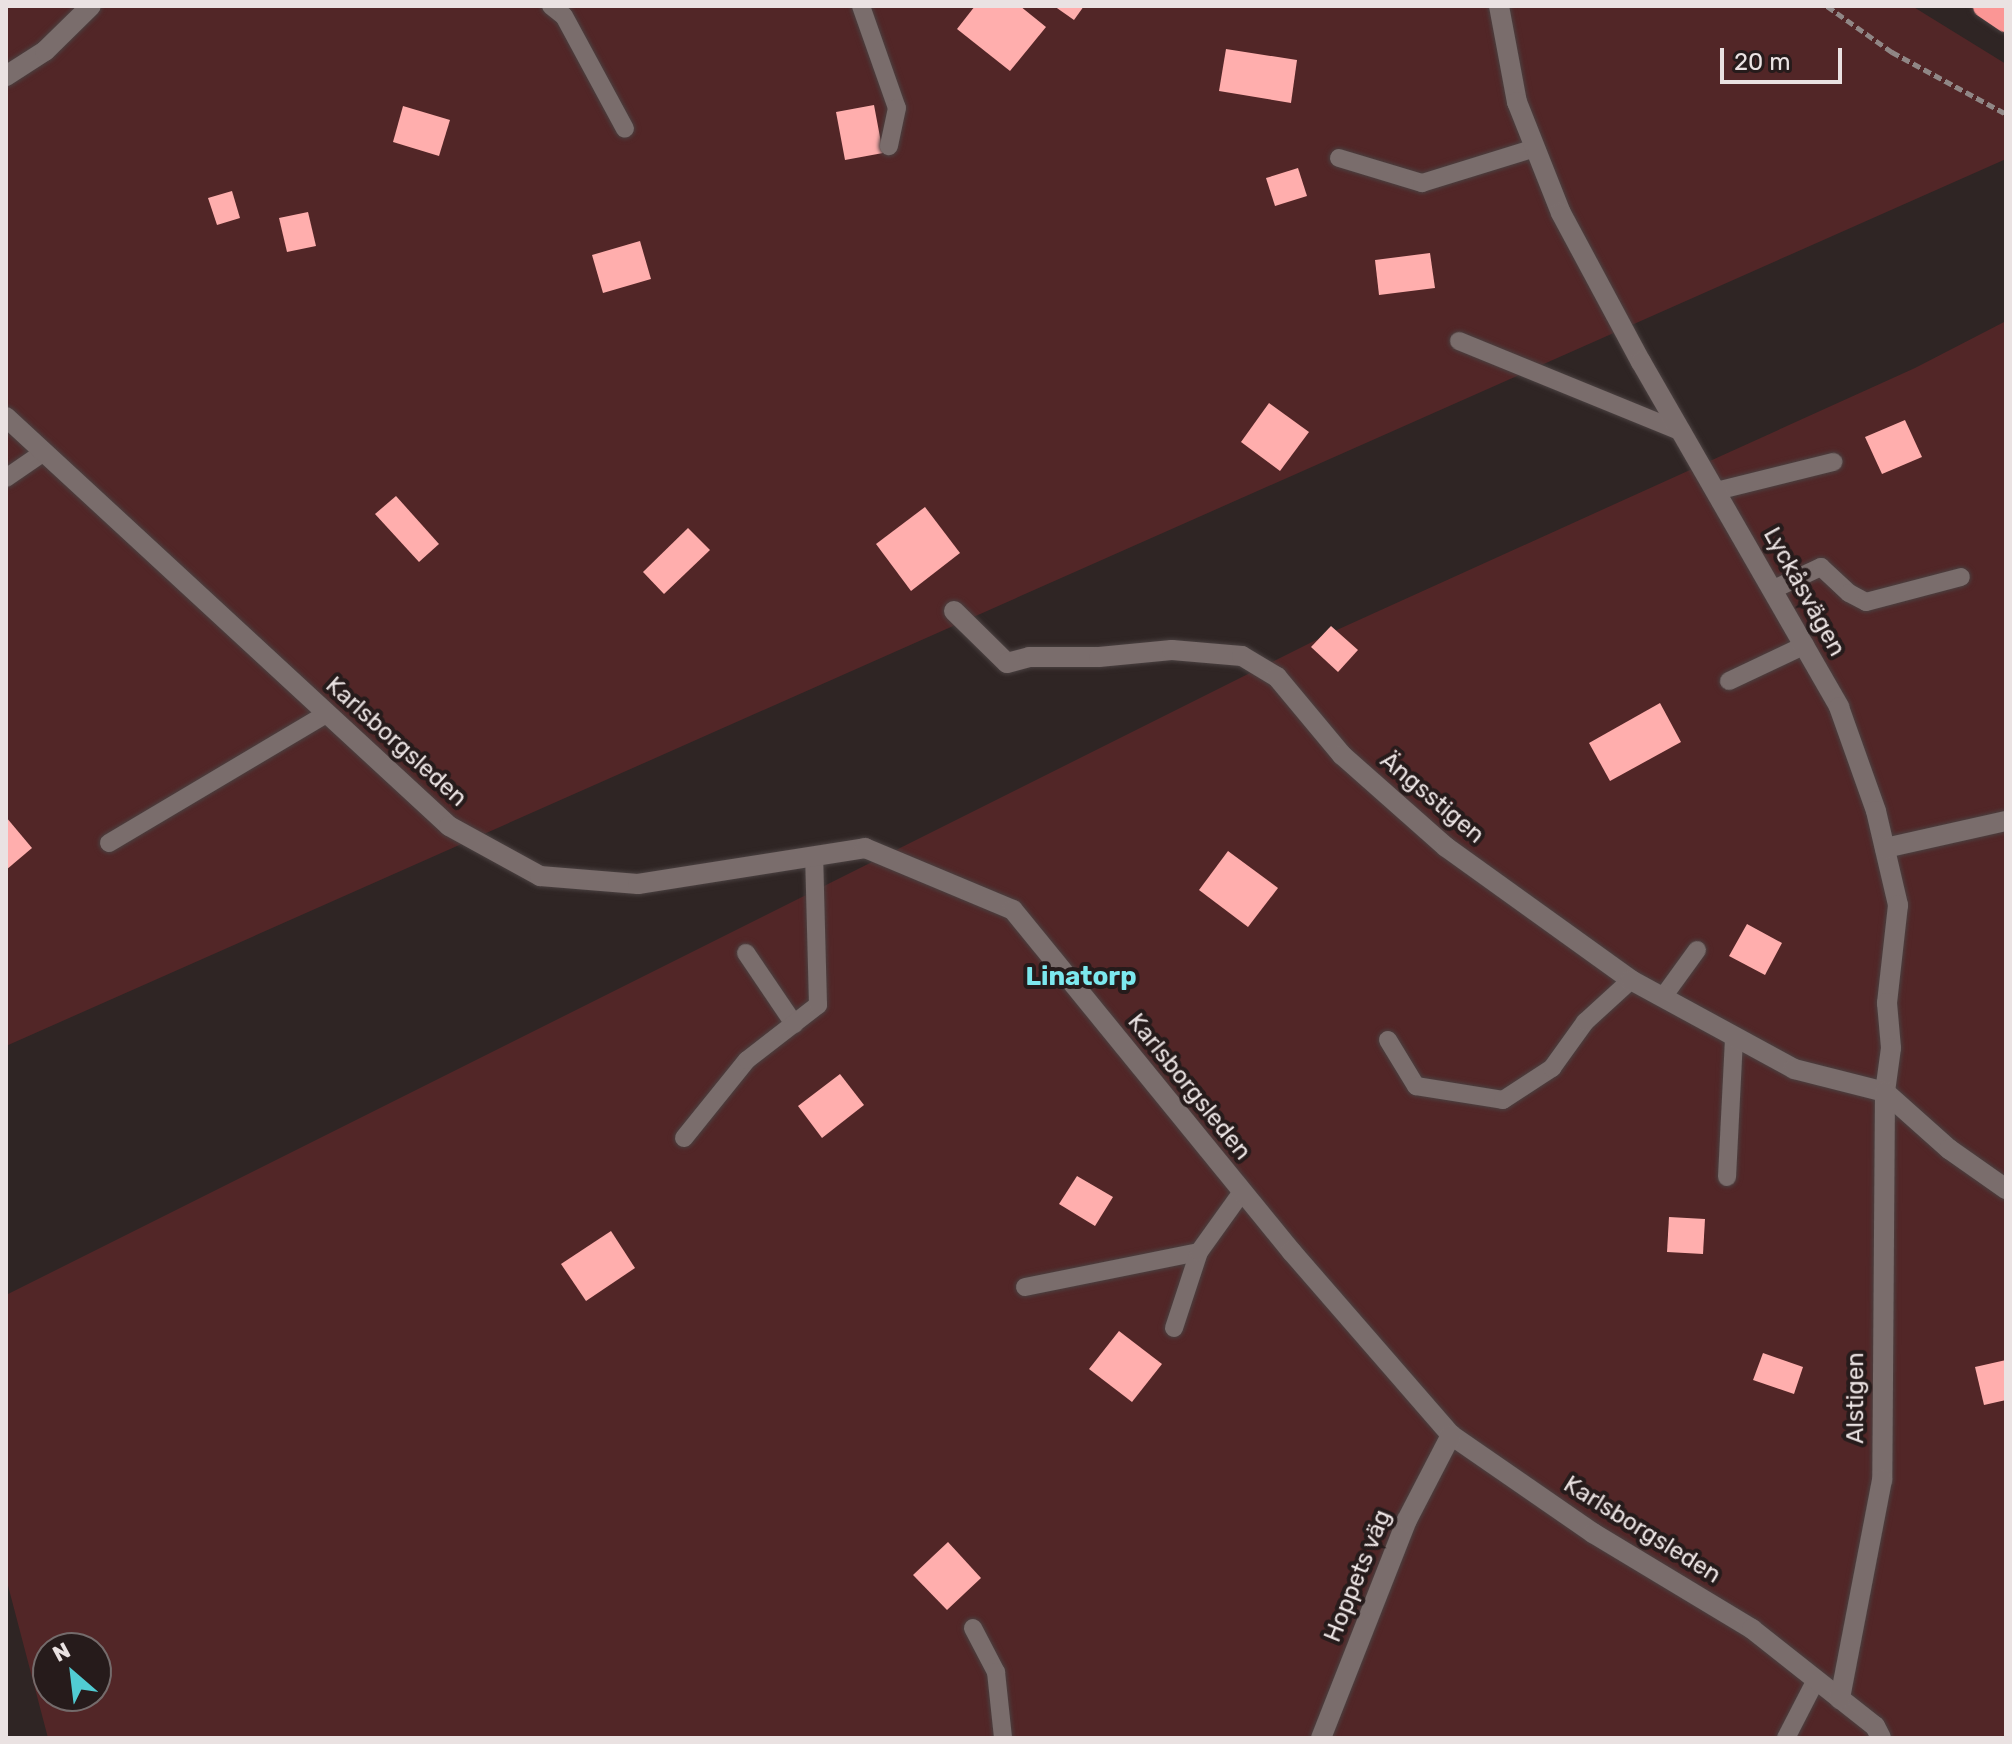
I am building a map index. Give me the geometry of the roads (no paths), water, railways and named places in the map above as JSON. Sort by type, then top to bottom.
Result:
[{"type":"highway","points":[[1985,6],[2006,20]]},
{"type":"street","points":[[6,76],[45,51],[91,6]]},
{"type":"street","name":"Lyckåsvägen","points":[[1499,6],[1517,102],[1561,213],[1839,707],[1876,811],[1898,905],[1887,1003],[1891,1048],[1885,1092]]},
{"type":"street","name":"Karlsborgsleden","points":[[6,417],[449,826],[540,876],[638,884],[865,848],[1013,910],[1242,1192],[1451,1435],[1593,1533],[1752,1629],[1875,1726],[1881,1738]]},
{"type":"street","name":"Ängsstigen","points":[[954,611],[1007,663],[1029,657],[1099,657],[1172,650],[1242,656],[1277,677],[1342,755],[1446,847],[1631,980],[1794,1069],[1885,1092]]},
{"type":"street","points":[[1885,848],[2006,821]]},
{"type":"street","points":[[1885,1092],[1949,1149],[2006,1189]]},
{"type":"street","name":"Alstigen","points":[[1840,1699],[1882,1480],[1885,1092]]},
{"type":"street","name":"Hoppets väg","points":[[1321,1738],[1407,1520],[1451,1435]]},
{"type":"lane","points":[[551,6],[564,16],[625,129]]},
{"type":"lane","points":[[861,6],[897,108],[889,146]]},
{"type":"lane","points":[[1339,158],[1422,183],[1535,148]]},
{"type":"lane","points":[[1459,341],[1682,432]]},
{"type":"lane","points":[[6,478],[44,452]]},
{"type":"lane","points":[[1716,491],[1833,462]]},
{"type":"lane","points":[[1774,589],[1821,567],[1849,593],[1866,602],[1961,577]]},
{"type":"lane","points":[[1729,681],[1805,645]]},
{"type":"lane","points":[[109,843],[326,714]]},
{"type":"lane","points":[[684,1138],[747,1060],[818,1005],[814,856]]},
{"type":"lane","points":[[1663,997],[1697,950]]},
{"type":"lane","points":[[746,953],[794,1024]]},
{"type":"lane","points":[[1388,1040],[1416,1086],[1503,1100],[1552,1068],[1585,1022],[1631,980]]},
{"type":"lane","points":[[1727,1177],[1734,1037]]},
{"type":"lane","points":[[1174,1328],[1199,1252],[1242,1192]]},
{"type":"lane","points":[[1025,1287],[1199,1252]]},
{"type":"lane","points":[[973,1628],[996,1672],[1003,1738]]},
{"type":"lane","points":[[1786,1738],[1816,1680]]},
{"type":"district","name":"Linatorp","points":[[1081,977]]}]
